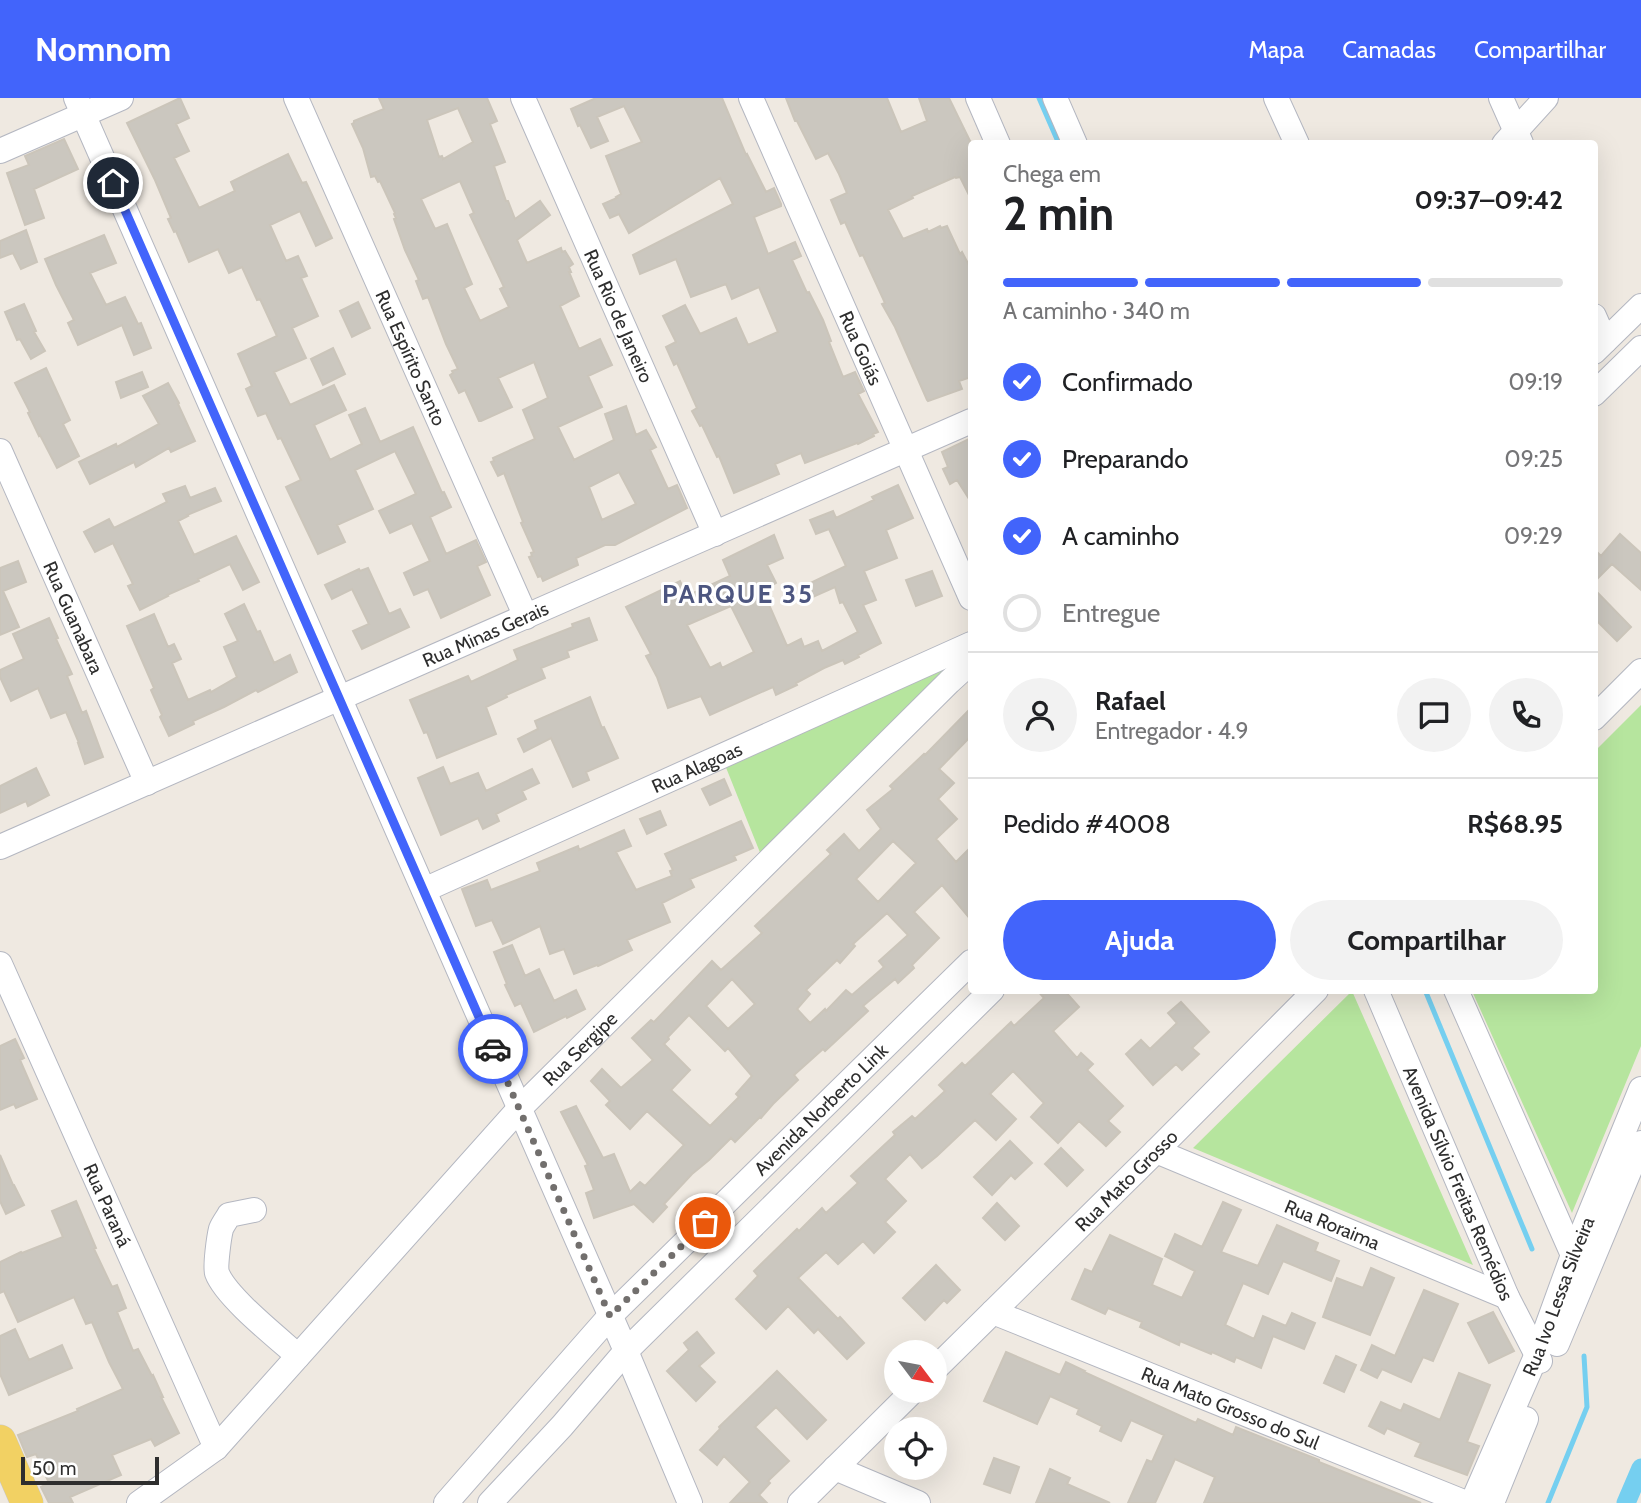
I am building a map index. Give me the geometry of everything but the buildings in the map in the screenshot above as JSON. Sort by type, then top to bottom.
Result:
[{"type":"main road","points":[[0,1441],[27,1503]]},
{"type":"street","points":[[0,151],[79,106],[121,98]]},
{"type":"street","name":"Rua Espírito Santo","points":[[296,98],[526,617]]},
{"type":"street","name":"Rua Rio de Janeiro","points":[[523,98],[715,534]]},
{"type":"street","name":"Rua Goiás","points":[[751,98],[968,591]]},
{"type":"street","points":[[978,98],[996,140]]},
{"type":"street","points":[[1055,98],[1073,140]]},
{"type":"street","points":[[1276,98],[1295,140]]},
{"type":"street","points":[[1501,98],[1514,140]]},
{"type":"street","points":[[1514,140],[1546,98]]},
{"type":"street","points":[[79,106],[626,1351],[690,1503]]},
{"type":"street","points":[[1600,346],[1641,306]]},
{"type":"street","points":[[1598,390],[1641,348]]},
{"type":"street","name":"Rua Minas Gerais","points":[[0,848],[968,422]]},
{"type":"street","name":"Rua Guanabara","points":[[0,450],[147,783]]},
{"type":"street","name":"Rua Alagoas","points":[[424,890],[968,645]]},
{"type":"street","name":"Rua Sergipe","points":[[139,1503],[216,1448],[519,1109],[968,665]]},
{"type":"street","points":[[1598,714],[1641,671]]},
{"type":"street","name":"Rua Paraná","points":[[0,964],[216,1448]]},
{"type":"street","name":"Avenida Norberto Link","points":[[446,1503],[610,1316],[968,965]]},
{"type":"street","name":"Avenida Norberto Link","points":[[490,1503],[562,1426],[626,1351],[988,994]]},
{"type":"street","name":"Rua Mato Grosso","points":[[947,1357],[1312,994]]},
{"type":"street","name":"Avenida Sílvio Freitas Remédios","points":[[1378,994],[1507,1297],[1541,1363]]},
{"type":"street","points":[[1458,994],[1584,1278]]},
{"type":"street","points":[[858,1074],[881,1100]]},
{"type":"street","name":"Rua Ivo Lessa Silveira","points":[[1492,1503],[1541,1363],[1573,1255],[1641,1089]]},
{"type":"street","name":"Rua Ivo Lessa Silveira","points":[[1472,1503],[1584,1278],[1641,1143]]},
{"type":"street","name":"Rua Roraima","points":[[1156,1151],[1507,1297]]},
{"type":"street","points":[[254,1210],[229,1215],[221,1227],[216,1271],[223,1284],[236,1298],[299,1356]]},
{"type":"street","name":"Rua Mato Grosso do Sul","points":[[993,1312],[1466,1503]]},
{"type":"street","points":[[535,1402],[562,1426]]},
{"type":"street","points":[[800,1503],[900,1404]]},
{"type":"street","points":[[835,1468],[918,1503]]},
{"type":"green space","points":[[968,649],[763,860],[723,760]]},
{"type":"green space","points":[[1641,705],[1641,1046],[1572,1213],[1473,994],[1598,994],[1598,748]]},
{"type":"green space","points":[[1349,994],[1353,994],[1473,1265],[1193,1148]]},
{"type":"waterway","points":[[1039,98],[1057,140]]},
{"type":"waterway","points":[[1427,994],[1532,1249]]},
{"type":"waterway","points":[[1548,1503],[1587,1407],[1584,1356]]},
{"type":"waterway","points":[[1626,1503],[1641,1468]]},
{"type":"way so far","points":[[493,1049],[610,1316],[705,1223]]},
{"type":"district","name":"PARQUE 35","points":[[738,594]]},
{"type":"route","points":[[113,183],[493,1049]]}]
